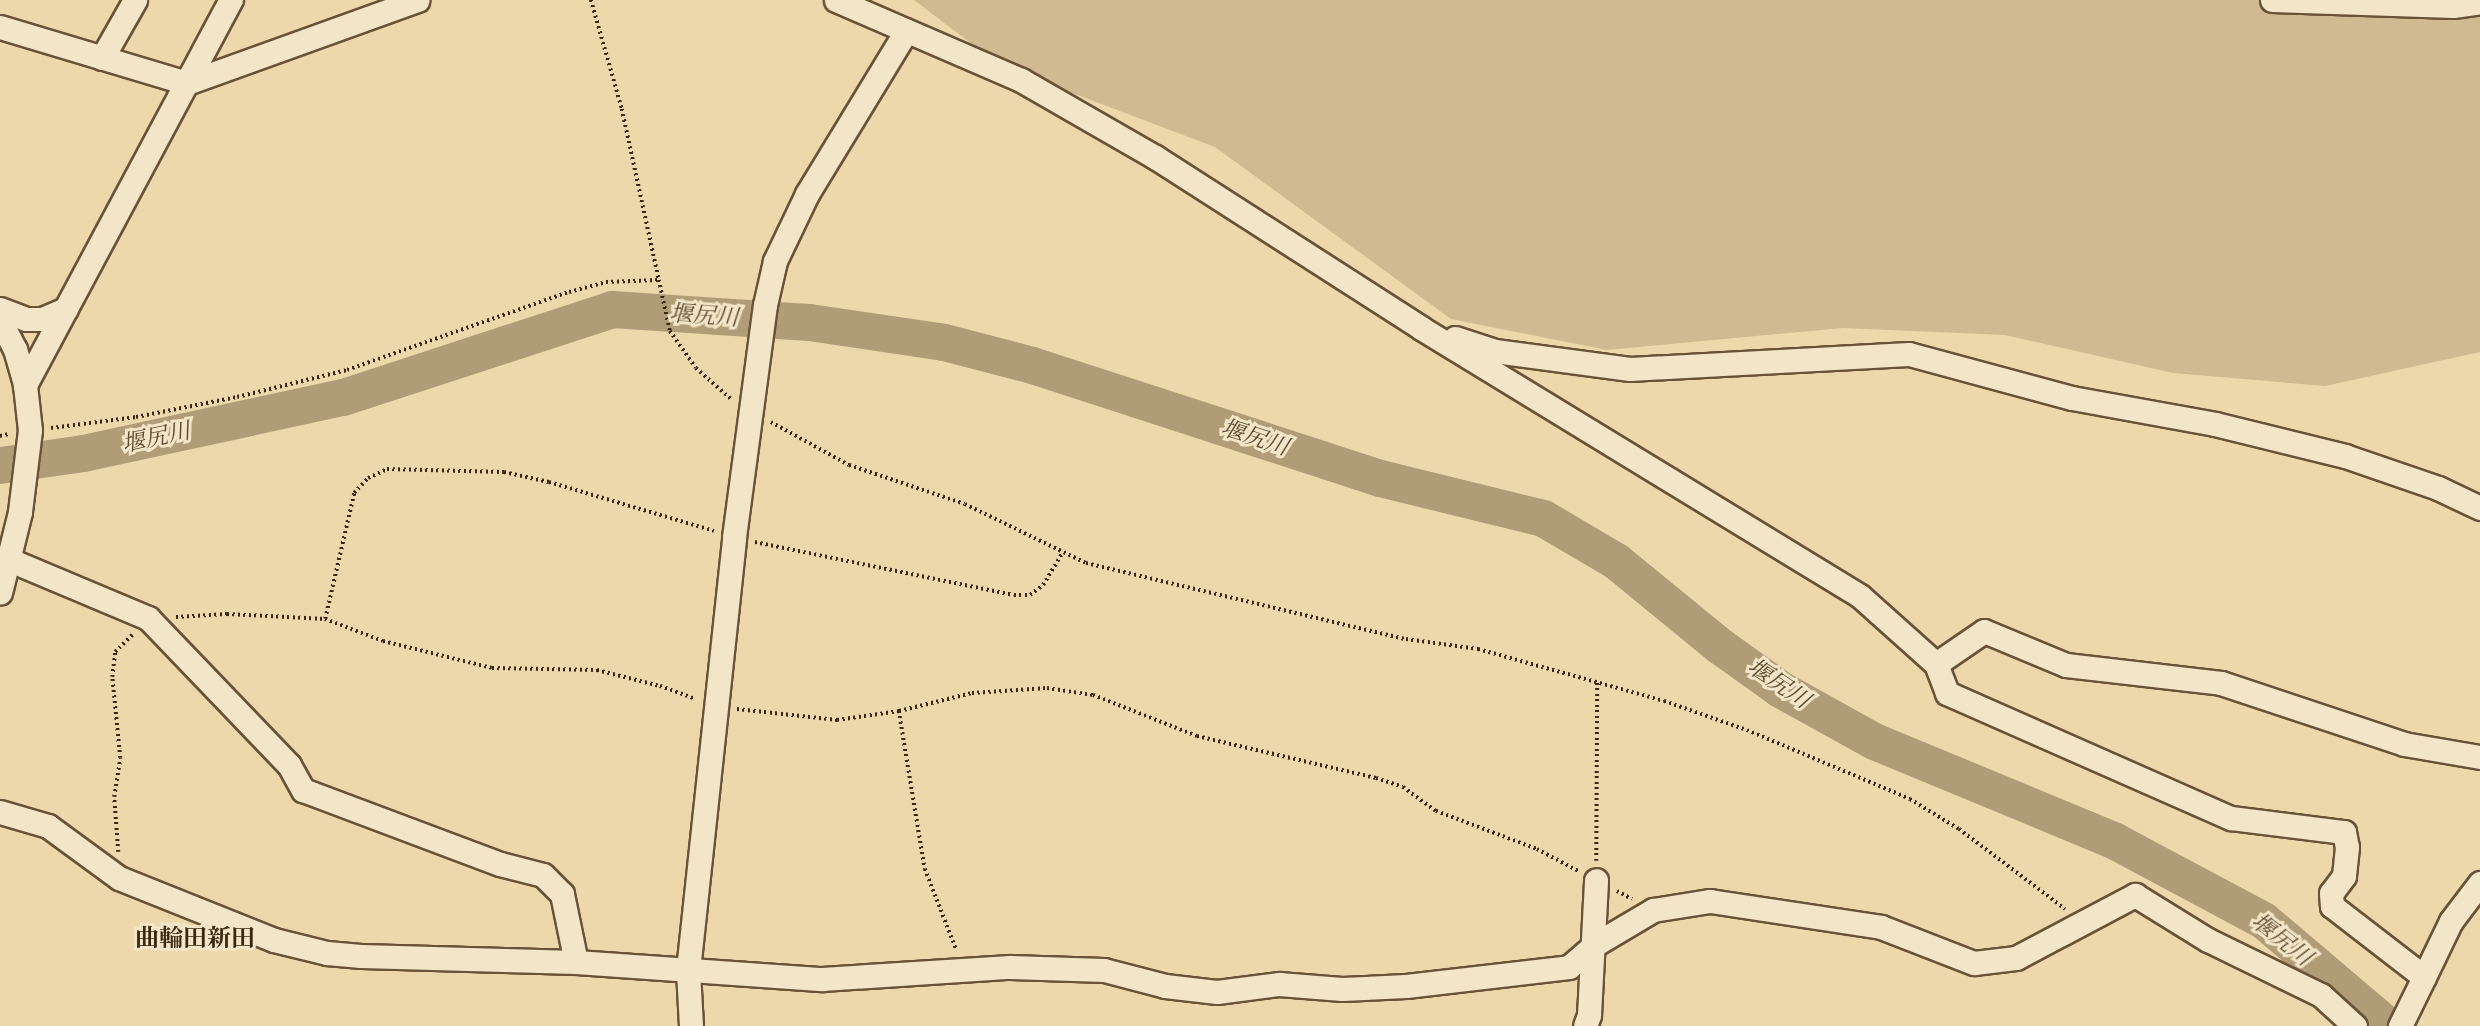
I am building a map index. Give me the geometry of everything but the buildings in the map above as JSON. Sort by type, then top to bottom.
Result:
[{"type":"street","points":[[102,58],[135,0]]},
{"type":"street","points":[[25,386],[231,0]]},
{"type":"street","points":[[0,27],[187,83],[417,0]]},
{"type":"street","points":[[836,0],[1021,80],[1155,157],[1421,328],[1860,596],[1936,664],[1947,693],[2231,818],[2344,832],[2347,847],[2344,876],[2331,893],[2332,906],[2424,977]]},
{"type":"street","points":[[2272,0],[2453,6],[2480,2]]},
{"type":"street","points":[[691,1026],[688,970],[734,537],[765,305],[775,261],[807,194],[906,31]]},
{"type":"street","points":[[0,309],[26,319],[42,319],[66,309]]},
{"type":"street","points":[[0,320],[15,349],[25,386],[30,431],[20,512],[3,578],[148,618],[289,765],[303,790],[500,864],[543,874],[562,894],[576,962]]},
{"type":"street","points":[[1421,328],[1496,351],[1630,369],[1909,354],[2073,398],[2215,424],[2345,456],[2438,488],[2480,508]]},
{"type":"street","points":[[1936,664],[1984,631],[2066,665],[2221,683],[2404,744],[2480,757]]},
{"type":"street","points":[[0,812],[48,826],[119,878],[274,940],[327,953],[576,962],[822,979],[1010,967],[1104,970],[1165,986],[1217,992],[1279,984],[1342,989],[1406,986],[1569,967],[1594,945],[1653,910],[1710,901],[1881,927],[1974,963],[2016,958],[2135,895],[2208,940],[2321,995],[2355,1026]]},
{"type":"street","points":[[1585,1026],[1589,1015],[1596,880]]},
{"type":"street","points":[[2403,1019],[2451,921],[2480,883]]},
{"type":"path","points":[[591,0],[622,109],[670,331],[695,368],[726,396],[849,465],[965,504],[1062,553],[1117,573],[1406,639],[1478,649],[1597,681],[1747,730],[1909,799],[1959,829],[2034,883],[2083,924]]},
{"type":"path","points":[[30,431],[136,417],[237,397],[347,370],[569,292],[606,282],[659,280]]},
{"type":"path","points":[[325,619],[354,493],[368,478],[387,469],[504,472],[550,482],[734,537],[1014,595],[1030,595],[1044,584],[1062,553]]},
{"type":"path","points":[[119,878],[114,797],[120,758],[112,677],[115,652],[148,618],[227,614],[325,619],[383,641],[492,668],[597,670],[660,686],[716,707],[837,720],[899,711],[972,693],[1046,688],[1093,695],[1197,736],[1376,778],[1403,788],[1436,811],[1537,849],[1653,910]]},
{"type":"path","points":[[1596,880],[1597,681]]},
{"type":"path","points":[[899,711],[925,869],[965,971]]},
{"type":"shaded area","points":[[914,0],[2480,0],[2480,352],[2325,386],[2173,373],[2005,335],[1843,328],[1607,350],[1451,319],[1215,147],[1001,66]]},
{"type":"waterway","name":"堰尻川","points":[[0,465],[83,453],[343,397],[612,309],[809,322],[944,342],[1032,365],[1380,478],[1543,518],[1616,561],[1720,646],[1780,689],[1874,741],[2115,841],[2263,920],[2388,1026]]},
{"type":"district","name":"曲輪田新田","points":[[195,938]]}]
